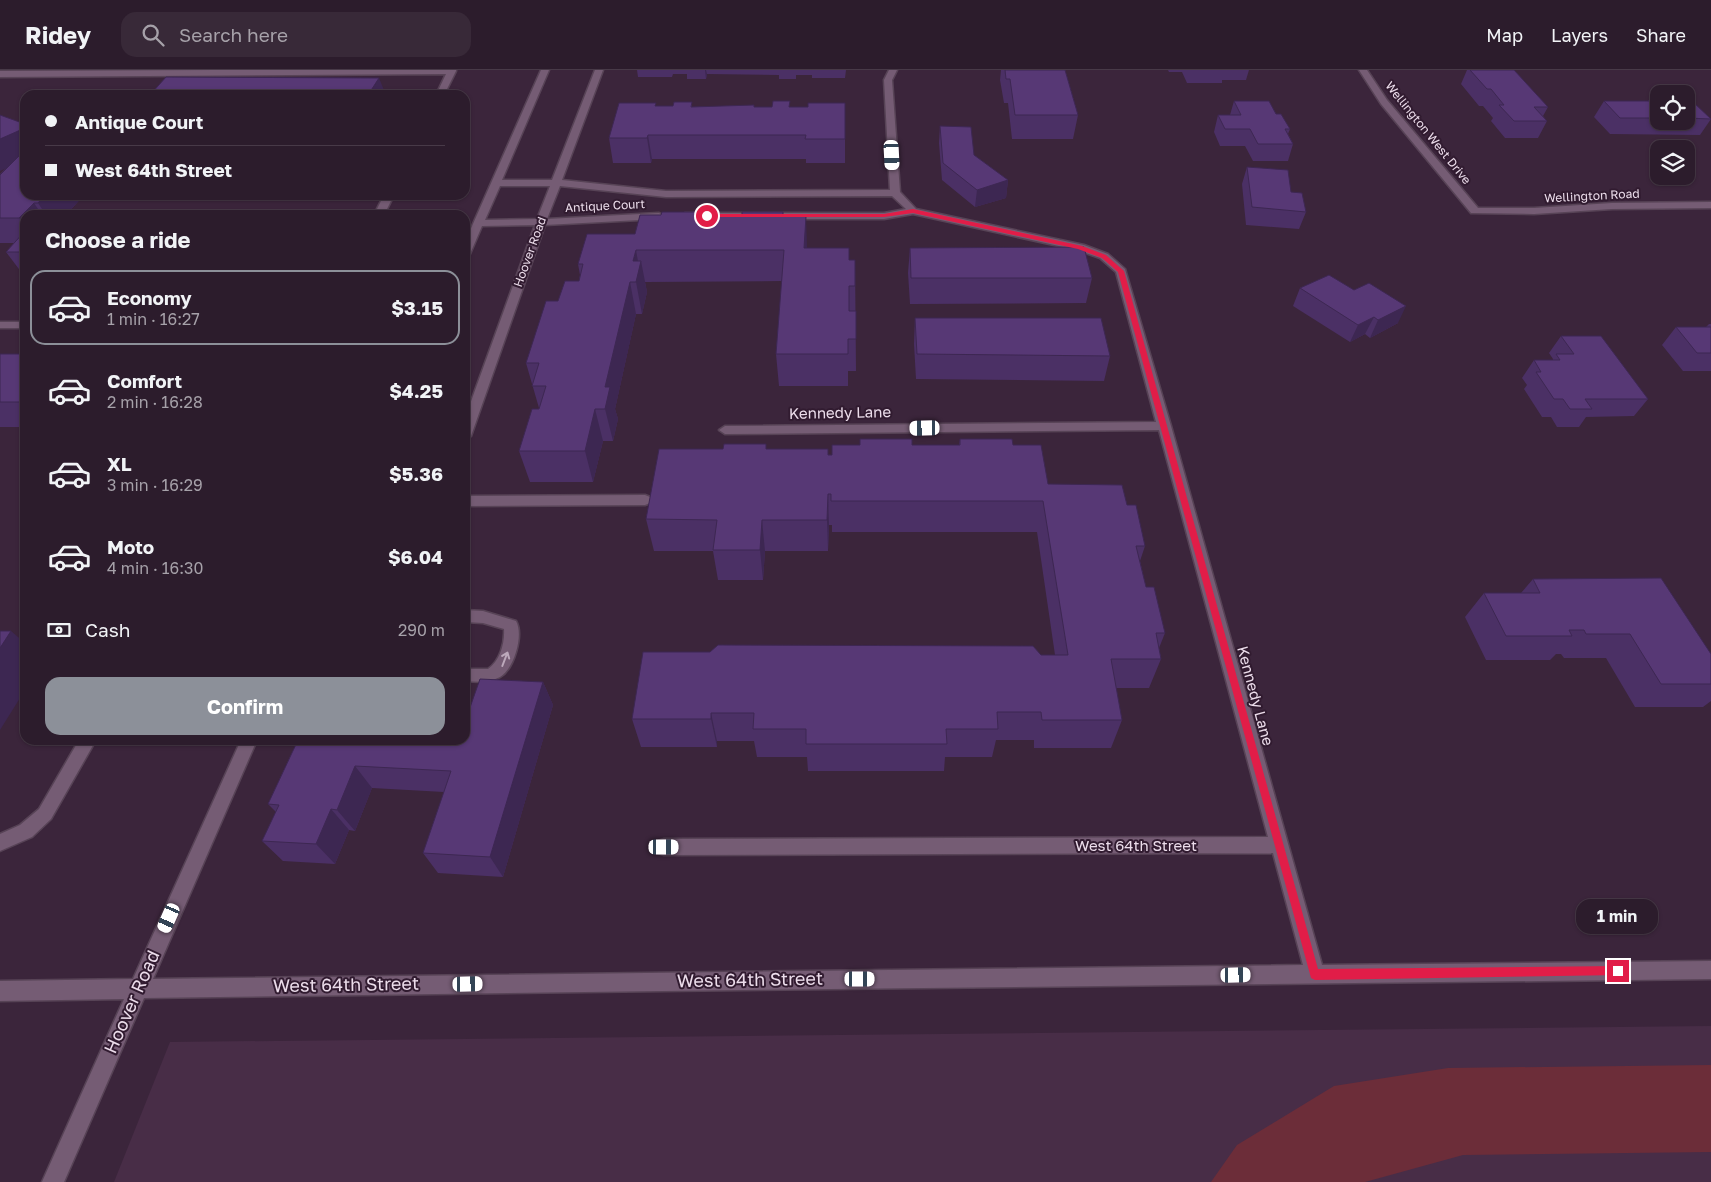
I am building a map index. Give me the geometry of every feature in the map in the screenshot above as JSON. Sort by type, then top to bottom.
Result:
[{"type":"street","points":[[470,242],[545,70]]},
{"type":"street","name":"Hoover Road","points":[[470,422],[541,222],[599,70]]},
{"type":"street","points":[[893,70],[888,80],[895,193],[913,211]]},
{"type":"street","name":"Wellington West Drive","points":[[1363,70],[1384,102],[1475,211]]},
{"type":"street","points":[[0,74],[452,71],[442,90]]},
{"type":"street","name":"Antique Court","points":[[496,183],[557,183],[666,194],[895,193]]},
{"type":"street","name":"Wellington Road","points":[[1475,211],[1534,211],[1612,206],[1711,205]]},
{"type":"street","name":"Antique Court","points":[[478,223],[541,222],[654,216],[884,216],[913,211]]},
{"type":"street","name":"Kennedy Lane","points":[[913,211],[1080,248],[1104,256],[1121,271],[1315,974]]},
{"type":"street","points":[[0,325],[20,325]]},
{"type":"street","name":"Kennedy Lane","points":[[725,430],[1164,426]]},
{"type":"street","points":[[470,501],[645,500]]},
{"type":"street","points":[[470,616],[483,617],[511,625],[514,637],[501,669],[493,674],[470,675]]},
{"type":"street","points":[[0,843],[26,831],[45,814],[85,745]]},
{"type":"street","name":"Hoover Road","points":[[53,1182],[247,745]]},
{"type":"street","name":"West 64th Street","points":[[664,847],[1278,845]]},
{"type":"street","name":"West 64th Street","points":[[0,991],[1711,970]]},
{"type":"shaded area","points":[[1711,1026],[1711,1182],[114,1182],[170,1042]]},
{"type":"shaded area","points":[[1711,1065],[1711,1152],[1463,1155],[1365,1182],[1211,1182],[1237,1145],[1334,1086],[1448,1068]]},
{"type":"building","points":[[1005,70],[1065,70],[1078,115],[1015,115],[1010,79],[1006,79]]},
{"type":"building","points":[[1470,70],[1514,70],[1548,107],[1534,107],[1547,121],[1514,121],[1499,105],[1504,105],[1491,89],[1487,89]]},
{"type":"building","points":[[166,77],[379,78],[371,90],[154,90]]},
{"type":"building","points":[[773,101],[790,101],[789,107],[808,107],[808,103],[845,103],[845,139],[805,139],[806,135],[648,135],[647,138],[609,138],[619,103],[656,103],[655,106],[673,106],[674,102],[692,102],[691,107],[754,105],[754,107],[772,107]]},
{"type":"building","points":[[1234,101],[1269,101],[1276,114],[1281,114],[1290,129],[1285,129],[1293,144],[1258,144],[1250,129],[1225,129],[1218,115],[1241,115]]},
{"type":"building","points":[[1604,101],[1650,101],[1650,118],[1620,118]]},
{"type":"building","points":[[1695,104],[1711,119],[1695,118]]},
{"type":"building","points":[[0,115],[20,122],[20,130],[0,139]]},
{"type":"building","points":[[940,126],[971,127],[974,155],[1008,180],[977,190],[943,163]]},
{"type":"building","points":[[20,155],[20,200],[41,200],[38,203],[34,203],[27,210],[20,210],[19,218],[0,218],[0,175]]},
{"type":"building","points":[[1247,167],[1288,170],[1291,192],[1302,193],[1306,212],[1252,207]]},
{"type":"building","points":[[662,212],[703,212],[702,216],[742,216],[742,212],[783,212],[783,216],[806,216],[804,248],[849,248],[849,260],[855,260],[855,286],[849,286],[849,311],[856,311],[856,339],[848,339],[848,354],[776,354],[784,250],[636,250],[633,261],[641,261],[636,282],[630,282],[605,387],[610,387],[605,409],[595,409],[585,451],[519,451],[532,409],[539,409],[546,386],[532,386],[539,363],[526,363],[546,301],[558,301],[565,281],[579,281],[583,264],[578,264],[587,234],[635,234],[640,215],[661,215]]},
{"type":"building","points":[[20,237],[20,252],[6,252]]},
{"type":"building","points":[[1084,247],[1092,278],[911,278],[910,248]]},
{"type":"building","points":[[1329,275],[1354,290],[1369,283],[1406,306],[1378,320],[1374,317],[1358,325],[1300,288]]},
{"type":"building","points":[[915,318],[1101,318],[1110,356],[917,354]]},
{"type":"building","points":[[1676,327],[1711,327],[1711,353],[1697,353]]},
{"type":"building","points":[[1561,336],[1601,336],[1648,399],[1585,399],[1592,409],[1570,409],[1563,399],[1554,399],[1536,372],[1541,372],[1534,360],[1560,360],[1556,354],[1574,354]]},
{"type":"building","points":[[0,354],[20,354],[20,402],[0,402]]},
{"type":"building","points":[[860,439],[912,439],[912,445],[960,445],[960,439],[1012,439],[1013,445],[1041,445],[1048,484],[1122,485],[1127,505],[1136,505],[1145,546],[1136,546],[1146,587],[1154,587],[1165,633],[1156,633],[1161,659],[1111,659],[1122,720],[1042,720],[1041,712],[997,712],[998,729],[946,729],[947,744],[806,744],[806,729],[753,729],[754,713],[711,713],[711,719],[632,719],[643,652],[710,652],[718,645],[1033,646],[1041,655],[1068,655],[1043,501],[831,501],[831,494],[828,494],[827,520],[762,520],[760,550],[713,550],[717,520],[646,519],[659,449],[723,449],[724,444],[766,444],[766,449],[828,449],[828,455],[832,455],[832,445],[860,445]]},
{"type":"building","points":[[1661,578],[1711,654],[1711,684],[1661,684],[1630,634],[1586,634],[1584,630],[1569,630],[1572,636],[1506,636],[1484,593],[1540,593],[1533,579]]},
{"type":"building","points":[[0,631],[11,631],[0,648]]},
{"type":"building","points":[[480,679],[543,682],[490,857],[423,853],[451,771],[355,766],[337,810],[331,809],[316,844],[262,841],[279,805],[268,804],[296,745],[470,745],[470,707]]},
{"type":"route","points":[[707,216],[884,216],[913,211],[1080,248],[1104,256],[1121,271],[1315,974],[1618,971]]}]
